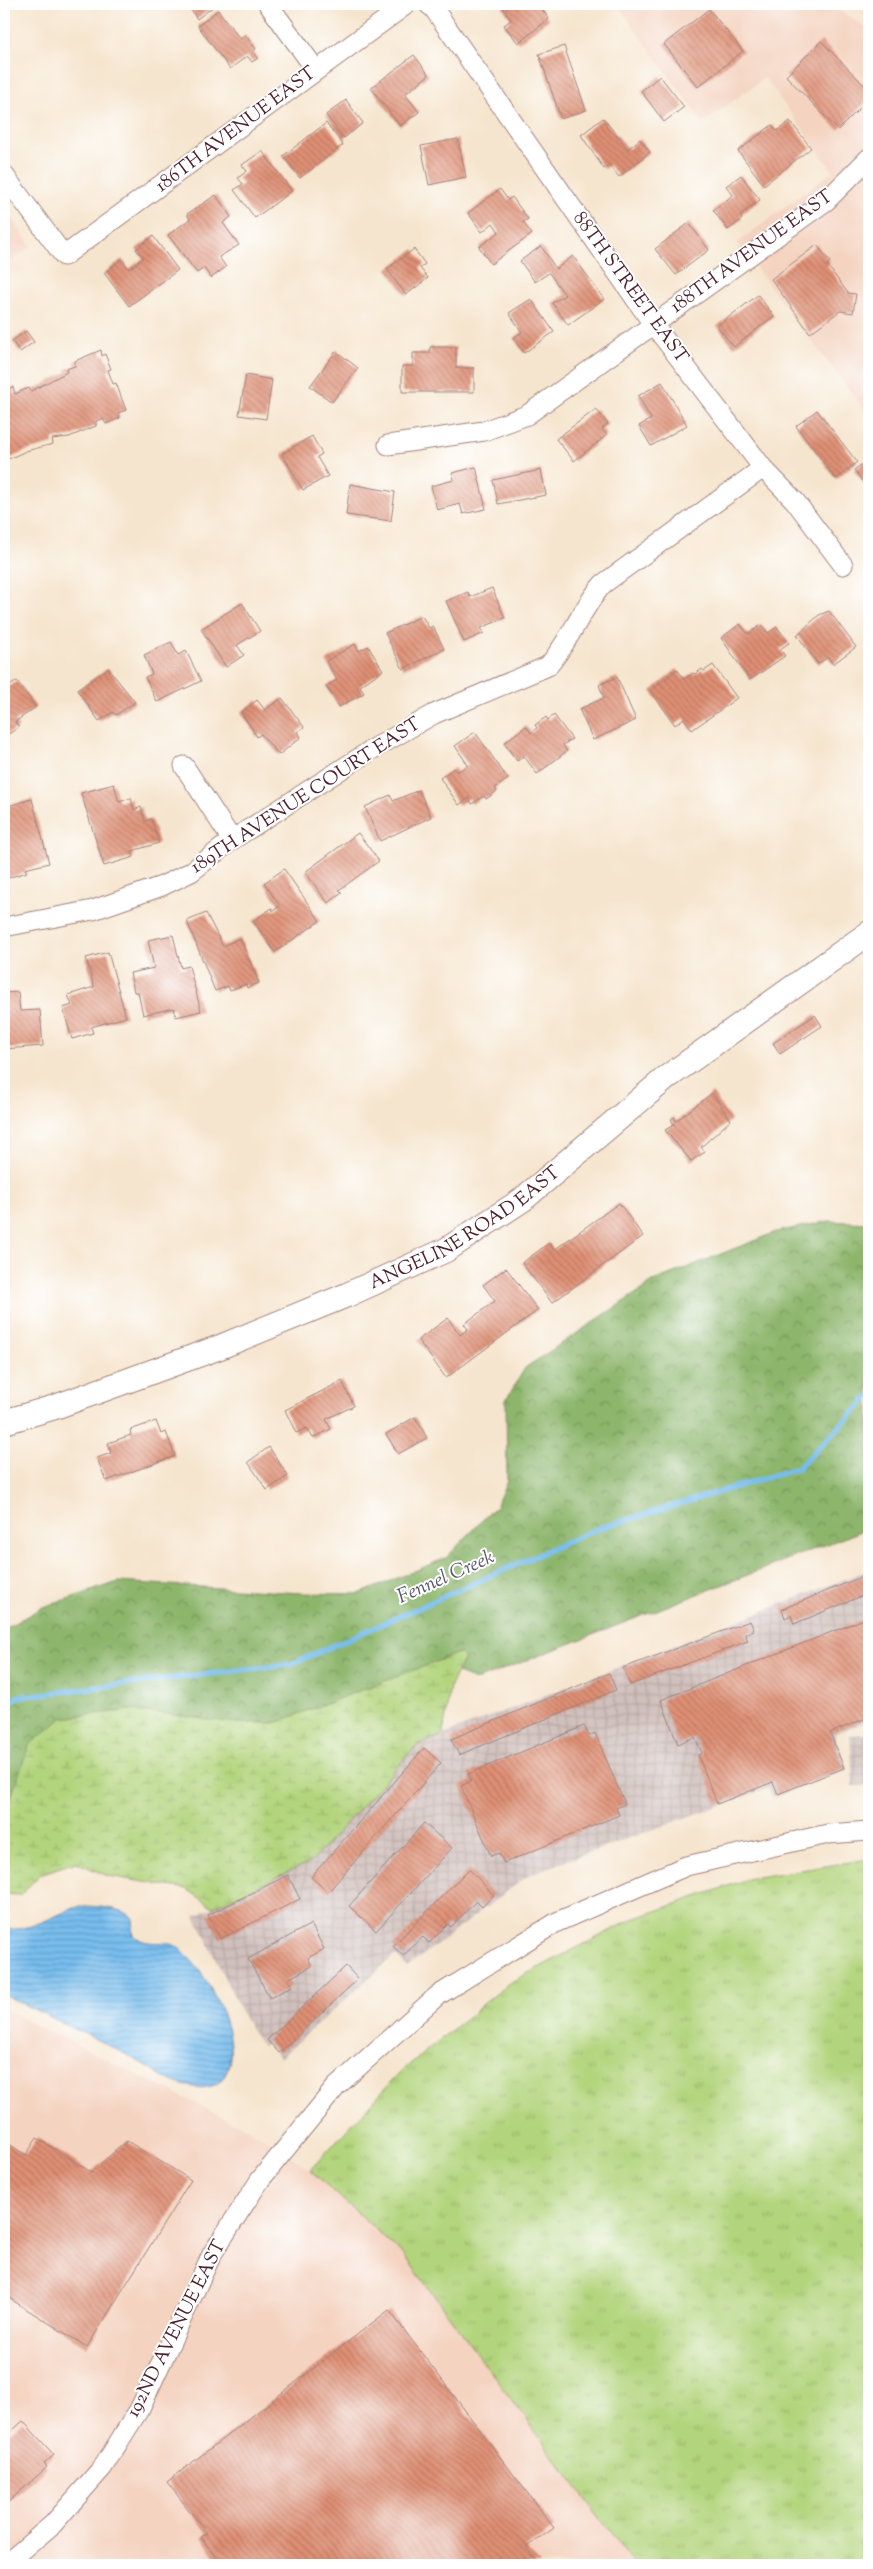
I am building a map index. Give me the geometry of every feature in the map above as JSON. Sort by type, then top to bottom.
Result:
[{"type":"street","points":[[268,4],[316,70]]},
{"type":"street","name":"186TH AVENUE EAST","points":[[4,175],[64,256],[407,4]]},
{"type":"street","name":"88TH STREET EAST","points":[[428,4],[434,9],[653,324],[763,468],[795,501],[843,565]]},
{"type":"street","name":"188TH AVENUE EAST","points":[[388,445],[484,431],[527,414],[826,201],[869,158]]},
{"type":"street","name":"189TH AVENUE COURT EAST","points":[[4,927],[60,918],[131,898],[191,872],[232,840],[368,752],[434,714],[548,666],[560,653],[590,599],[602,584],[763,468]]},
{"type":"street","points":[[184,766],[232,840]]},
{"type":"street","name":"ANGELINE ROAD EAST","points":[[4,1422],[55,1407],[220,1347],[347,1295],[446,1250],[522,1200],[666,1078],[869,933]]},
{"type":"street","name":"192ND AVENUE EAST","points":[[5,2565],[53,2524],[103,2467],[140,2408],[212,2254],[260,2180],[336,2087],[437,1996],[557,1922],[686,1866],[828,1834],[869,1832]]},
{"type":"shaded area","points":[[617,4],[828,4],[869,29],[869,416],[737,243],[833,171],[765,78],[703,123]]},
{"type":"shaded area","points":[[4,208],[31,246],[4,266]]},
{"type":"shaded area","points":[[869,1570],[869,1720],[834,1734],[848,1769],[772,1798],[768,1788],[530,1874],[407,1967],[395,1955],[280,2058],[266,2043],[262,2046],[245,2020],[195,1916],[312,1861],[417,1745]]},
{"type":"shaded area","points":[[869,1734],[869,1785],[853,1786],[850,1735]]},
{"type":"shaded area","points":[[4,2009],[260,2135],[310,2170],[404,2255],[635,2565],[4,2565]]},
{"type":"green space","points":[[829,1221],[869,1223],[869,1528],[476,1680],[457,1673],[464,1657],[459,1653],[275,1723],[237,1723],[7,1813],[4,1818],[4,1629],[43,1607],[118,1582],[302,1593],[359,1594],[446,1558],[496,1506],[507,1481],[506,1400],[525,1368],[656,1280],[776,1232]]},
{"type":"green space","points":[[459,1653],[464,1657],[450,1686],[443,1735],[417,1745],[312,1861],[213,1907],[187,1889],[108,1876],[76,1862],[40,1874],[21,1895],[4,1894],[4,1818],[29,1745],[62,1718],[132,1710],[237,1723],[275,1723]]},
{"type":"green space","points":[[869,1859],[869,2565],[635,2565],[404,2255],[310,2170],[398,2074],[509,1983],[633,1919],[751,1878]]},
{"type":"water","points":[[80,1906],[109,1908],[130,1915],[133,1919],[133,1933],[136,1937],[146,1942],[167,1943],[176,1946],[182,1950],[199,1970],[216,1999],[228,2032],[229,2063],[224,2076],[218,2083],[203,2088],[175,2082],[123,2053],[4,1995],[4,1929],[24,1928]]},
{"type":"building","points":[[199,4],[211,4],[213,7],[197,19],[191,10]]},
{"type":"building","points":[[501,4],[538,4],[549,19],[518,43],[504,25],[511,20]]},
{"type":"building","points":[[709,9],[743,51],[698,87],[664,44]]},
{"type":"building","points":[[218,10],[240,39],[245,35],[256,49],[253,51],[258,58],[252,62],[247,56],[230,69],[198,26]]},
{"type":"building","points":[[821,41],[869,90],[869,99],[838,130],[786,76]]},
{"type":"building","points":[[564,46],[586,110],[561,119],[539,54]]},
{"type":"building","points":[[414,55],[429,75],[405,94],[419,112],[400,126],[371,88]]},
{"type":"building","points":[[660,76],[684,107],[664,122],[641,91]]},
{"type":"building","points":[[346,100],[363,123],[344,138],[326,115]]},
{"type":"building","points":[[603,118],[628,149],[640,139],[650,152],[619,177],[609,165],[604,169],[581,135]]},
{"type":"building","points":[[790,121],[811,148],[764,185],[738,151],[772,125],[777,131]]},
{"type":"building","points":[[326,123],[343,145],[300,178],[283,156]]},
{"type":"building","points":[[458,139],[466,177],[429,185],[421,146]]},
{"type":"building","points":[[262,151],[292,191],[255,218],[234,190],[243,184],[238,178],[247,171],[242,165]]},
{"type":"building","points":[[741,175],[760,200],[740,215],[742,219],[728,230],[713,210],[733,195],[726,186]]},
{"type":"building","points":[[500,189],[508,200],[512,197],[528,219],[523,222],[532,234],[491,264],[479,247],[499,232],[493,223],[482,232],[468,213]]},
{"type":"building","points":[[216,195],[231,217],[223,223],[239,245],[219,257],[226,267],[211,278],[204,268],[197,273],[168,235],[190,219],[187,214]]},
{"type":"building","points":[[689,223],[709,250],[676,275],[655,249]]},
{"type":"building","points":[[153,236],[178,270],[129,306],[104,273],[122,259],[129,269],[143,258],[136,249]]},
{"type":"building","points":[[817,245],[830,262],[827,265],[848,293],[856,294],[853,313],[840,311],[810,333],[771,279]]},
{"type":"building","points":[[541,246],[556,269],[573,256],[604,299],[568,325],[552,303],[565,295],[549,273],[535,282],[520,261]]},
{"type":"building","points":[[414,249],[425,264],[420,268],[428,278],[406,295],[387,269]]},
{"type":"building","points":[[758,295],[774,316],[734,347],[717,326]]},
{"type":"building","points":[[531,299],[554,332],[524,353],[513,338],[522,332],[509,313]]},
{"type":"building","points":[[26,331],[34,342],[20,352],[12,341]]},
{"type":"building","points":[[430,347],[456,347],[456,368],[474,368],[474,392],[402,392],[402,366],[413,366],[413,353],[430,353]]},
{"type":"building","points":[[101,350],[102,356],[105,354],[111,369],[108,370],[113,384],[116,383],[126,410],[118,413],[120,418],[106,424],[103,419],[96,421],[96,426],[69,437],[52,439],[53,444],[26,451],[4,461],[4,390],[13,387],[15,394],[29,388],[31,391],[67,372],[66,369],[75,366],[75,361]]},
{"type":"building","points":[[336,351],[358,368],[332,402],[310,386]]},
{"type":"building","points":[[246,375],[272,380],[266,419],[239,415]]},
{"type":"building","points":[[662,382],[687,425],[651,446],[639,426],[651,419],[638,396]]},
{"type":"building","points":[[596,409],[608,424],[602,429],[607,435],[574,461],[556,439]]},
{"type":"building","points":[[817,410],[857,462],[836,479],[796,426]]},
{"type":"building","points":[[312,436],[322,454],[317,457],[328,476],[303,490],[282,454]]},
{"type":"building","points":[[869,459],[869,490],[854,470]]},
{"type":"building","points":[[476,467],[486,509],[463,514],[460,504],[437,510],[431,486],[454,480],[452,473]]},
{"type":"building","points":[[541,470],[546,495],[498,504],[493,480]]},
{"type":"building","points":[[350,484],[395,492],[391,521],[346,515]]},
{"type":"building","points":[[492,588],[505,618],[481,628],[484,633],[464,642],[446,601],[468,592],[470,597]]},
{"type":"building","points":[[242,603],[260,631],[237,645],[244,655],[226,667],[201,629]]},
{"type":"building","points":[[829,611],[856,647],[833,664],[828,657],[818,664],[797,635],[819,615]]},
{"type":"building","points":[[422,616],[429,628],[433,626],[444,649],[403,669],[385,633]]},
{"type":"building","points":[[740,624],[748,634],[761,625],[768,633],[777,627],[789,643],[780,649],[785,656],[750,680],[721,638]]},
{"type":"building","points":[[171,642],[178,655],[186,651],[201,681],[157,702],[145,677],[152,674],[144,655]]},
{"type":"building","points":[[355,644],[359,651],[368,646],[383,670],[360,686],[364,693],[339,707],[326,686],[337,680],[326,661]]},
{"type":"building","points":[[713,665],[737,698],[692,730],[684,718],[675,725],[651,691],[677,669],[684,679]]},
{"type":"building","points":[[108,668],[135,702],[116,715],[113,712],[99,721],[77,690]]},
{"type":"building","points":[[617,677],[636,720],[593,740],[579,709],[604,698],[599,685]]},
{"type":"building","points":[[17,681],[36,707],[15,722],[19,727],[4,737],[4,690]]},
{"type":"building","points":[[282,698],[304,727],[297,732],[301,737],[279,755],[261,734],[257,737],[241,712],[257,700],[265,710]]},
{"type":"building","points":[[554,715],[572,739],[563,745],[567,751],[537,774],[524,756],[517,761],[504,743],[526,726],[531,733],[537,728],[535,725],[546,717],[548,720]]},
{"type":"building","points":[[475,732],[508,779],[495,788],[497,791],[486,799],[484,796],[472,804],[469,798],[459,805],[440,778],[454,768],[457,772],[468,765],[455,746]]},
{"type":"building","points":[[114,784],[119,802],[131,798],[134,810],[141,807],[145,821],[151,819],[159,843],[132,851],[134,857],[104,866],[81,793]]},
{"type":"building","points":[[419,790],[431,817],[380,841],[365,807],[390,795],[393,801]]},
{"type":"building","points":[[32,799],[49,863],[25,869],[27,872],[4,879],[4,807]]},
{"type":"building","points":[[358,833],[379,861],[339,890],[342,893],[328,903],[305,872]]},
{"type":"building","points":[[284,869],[320,921],[275,952],[253,921],[272,908],[273,911],[280,906],[264,883]]},
{"type":"building","points":[[206,913],[223,946],[240,938],[259,983],[247,988],[246,984],[230,990],[228,986],[215,991],[187,921]]},
{"type":"building","points":[[173,935],[181,968],[189,966],[201,1011],[176,1017],[174,1008],[143,1015],[138,992],[134,992],[130,973],[154,968],[148,940]]},
{"type":"building","points":[[108,952],[126,1017],[91,1027],[93,1033],[72,1039],[63,1008],[72,1005],[68,995],[94,987],[86,958]]},
{"type":"building","points":[[18,992],[20,1011],[40,1010],[43,1046],[4,1049],[4,993]]},
{"type":"building","points":[[815,1015],[822,1026],[780,1054],[773,1043]]},
{"type":"building","points":[[712,1093],[731,1120],[701,1147],[705,1152],[691,1161],[665,1130],[674,1125],[671,1119],[674,1117],[676,1121]]},
{"type":"building","points":[[619,1203],[643,1236],[552,1303],[522,1263],[549,1243],[554,1250]]},
{"type":"building","points":[[506,1268],[538,1310],[446,1378],[418,1340],[448,1318],[460,1335],[468,1329],[464,1324],[495,1301],[483,1285]]},
{"type":"building","points":[[342,1381],[354,1406],[326,1419],[331,1429],[313,1438],[307,1428],[296,1433],[285,1410]]},
{"type":"building","points":[[415,1417],[427,1438],[398,1454],[386,1434]]},
{"type":"building","points":[[156,1421],[161,1434],[166,1432],[175,1456],[106,1481],[97,1458],[111,1453],[108,1443],[131,1435],[130,1430]]},
{"type":"building","points":[[269,1447],[288,1476],[267,1490],[248,1462]]},
{"type":"building","points":[[869,1574],[869,1593],[794,1624],[791,1615],[785,1618],[782,1609]]},
{"type":"building","points":[[869,1617],[869,1717],[830,1733],[844,1768],[778,1794],[773,1782],[717,1804],[698,1755],[702,1753],[695,1737],[678,1744],[661,1700]]},
{"type":"building","points":[[750,1621],[754,1630],[745,1634],[748,1641],[630,1685],[623,1668]]},
{"type":"building","points":[[609,1673],[616,1690],[459,1755],[451,1739]]},
{"type":"building","points":[[584,1726],[589,1736],[595,1733],[625,1804],[616,1808],[619,1815],[504,1863],[499,1853],[491,1856],[461,1786],[471,1781],[468,1774]]},
{"type":"building","points":[[424,1748],[441,1763],[328,1892],[311,1877]]},
{"type":"building","points":[[424,1823],[452,1848],[376,1931],[349,1906]]},
{"type":"building","points":[[469,1869],[494,1895],[482,1907],[476,1901],[451,1927],[448,1924],[429,1943],[423,1937],[403,1956],[393,1946]]},
{"type":"building","points":[[288,1875],[300,1899],[220,1939],[208,1915]]},
{"type":"building","points":[[311,1924],[324,1949],[308,1958],[312,1966],[288,1979],[292,1986],[270,1998],[248,1959]]},
{"type":"building","points":[[346,1966],[358,1979],[279,2053],[267,2040]]},
{"type":"building","points":[[37,2138],[91,2172],[127,2141],[191,2180],[87,2347],[4,2295],[4,2141],[26,2155]]},
{"type":"building","points":[[389,2310],[554,2528],[526,2548],[540,2565],[222,2565],[201,2537],[207,2533],[167,2482]]},
{"type":"building","points":[[23,2421],[54,2455],[44,2464],[47,2467],[4,2506],[4,2438]]},
{"type":"waterway","name":"Fennel Creek","points":[[4,1707],[17,1697],[292,1664],[594,1530],[798,1468],[869,1397]]}]
